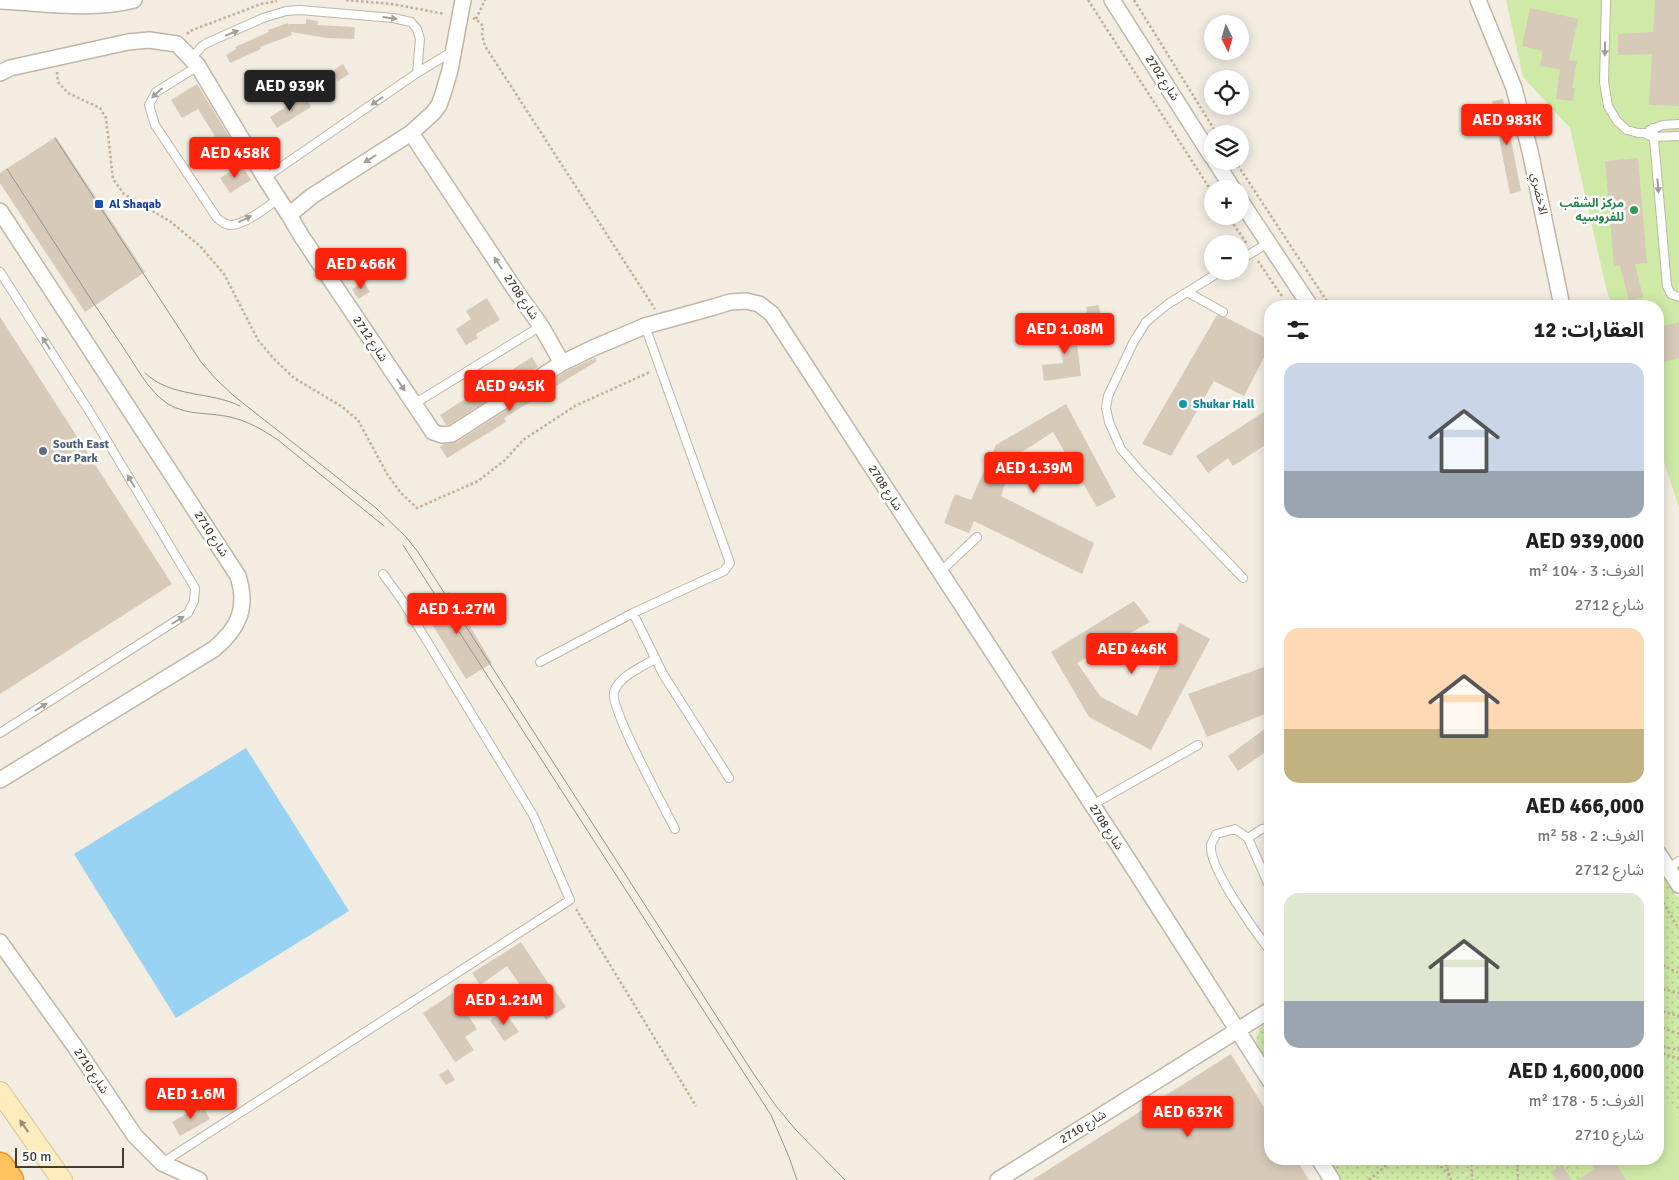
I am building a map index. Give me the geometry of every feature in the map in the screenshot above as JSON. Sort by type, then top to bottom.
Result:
[{"type":"highway","points":[[0,1166],[10,1180]]},
{"type":"main road","points":[[0,1092],[62,1180]]},
{"type":"street","points":[[0,0],[79,5],[121,3],[134,0]]},
{"type":"street","points":[[289,215],[312,196],[411,133],[438,106],[444,94],[462,0]]},
{"type":"street","name":"شارع 2702","points":[[1112,0],[1204,144]]},
{"type":"street","name":"الاخضري","points":[[1478,0],[1514,88],[1530,151],[1561,300]]},
{"type":"street","points":[[3,69],[128,42],[149,40],[177,44]]},
{"type":"street","name":"شارع 2712","points":[[177,44],[195,62],[278,200],[433,432],[446,436],[562,363]]},
{"type":"street","name":"شارع 2708","points":[[411,133],[541,326],[562,363],[645,326],[730,302],[746,301],[759,304],[772,314],[1264,1071]]},
{"type":"street","name":"شارع 2710","points":[[0,211],[238,576],[242,588],[242,608],[237,623],[224,640],[214,649],[0,780]]},
{"type":"street","points":[[1249,214],[1306,300]]},
{"type":"street","points":[[1674,865],[1679,884]]},
{"type":"street","name":"شارع 2710","points":[[0,942],[136,1136],[162,1163],[199,1180]]},
{"type":"street","name":"شارع 2710","points":[[998,1180],[1264,1014]]},
{"type":"street","points":[[1323,1165],[1332,1180]]},
{"type":"lane","points":[[1606,0],[1604,82],[1608,106],[1617,120],[1627,130],[1644,133],[1653,137],[1679,136]]},
{"type":"lane","points":[[278,200],[247,220],[233,225],[224,224],[217,218],[155,125],[149,105],[156,92],[195,62],[202,46],[207,42],[274,14],[300,10],[365,15],[411,22],[417,29],[420,39],[417,73]]},
{"type":"lane","points":[[264,178],[417,73],[453,51]]},
{"type":"lane","points":[[1644,133],[1663,125],[1679,124]]},
{"type":"lane","points":[[1653,128],[1667,286],[1671,294],[1679,297]]},
{"type":"lane","points":[[1249,254],[1268,242]]},
{"type":"lane","points":[[0,272],[91,414],[195,588],[194,601],[188,613],[0,733]]},
{"type":"lane","points":[[1206,280],[1168,304],[1146,322],[1137,336],[1108,396],[1106,408],[1115,438],[1121,449],[1244,578]]},
{"type":"lane","points":[[1187,292],[1223,312]]},
{"type":"lane","points":[[414,404],[541,326]]},
{"type":"lane","points":[[540,662],[632,613],[724,571],[730,563],[645,326]]},
{"type":"lane","points":[[940,572],[977,537]]},
{"type":"lane","points":[[162,1163],[570,900],[533,815],[402,600],[383,574]]},
{"type":"lane","points":[[632,613],[663,674],[729,778]]},
{"type":"lane","points":[[655,659],[619,682],[612,696],[626,731],[675,829]]},
{"type":"lane","points":[[1092,805],[1198,745]]},
{"type":"lane","points":[[1264,874],[1248,838],[1235,829],[1216,834],[1211,846],[1216,866],[1254,930],[1264,943]]},
{"type":"lane","points":[[1248,838],[1264,830]]},
{"type":"path","points":[[177,44],[190,31],[261,4],[281,0]]},
{"type":"path","points":[[346,0],[392,4],[476,19],[483,26],[482,35],[485,46],[662,321]]},
{"type":"path","points":[[476,19],[485,0]]},
{"type":"path","points":[[1088,0],[1204,180]]},
{"type":"path","points":[[1134,0],[1211,125]]},
{"type":"path","points":[[57,72],[58,82],[68,93],[100,108],[106,118],[113,179],[124,194],[171,222],[200,246],[224,274],[258,340],[294,378],[341,406],[358,420],[387,474],[401,493],[416,508],[478,481],[505,460],[524,440],[575,406],[659,368]]},
{"type":"path","points":[[1240,170],[1326,300]]},
{"type":"path","points":[[570,900],[696,1106]]},
{"type":"path","points":[[1664,904],[1679,929]]},
{"type":"path","points":[[1664,966],[1679,973]]},
{"type":"path","points":[[1664,989],[1679,993]]},
{"type":"path","points":[[1664,1012],[1679,1016]]},
{"type":"path","points":[[1664,1028],[1679,1034]]},
{"type":"path","points":[[1664,1047],[1679,1050]]},
{"type":"path","points":[[1664,1053],[1679,1059]]},
{"type":"path","points":[[1369,1180],[1387,1165]]},
{"type":"path","points":[[1438,1165],[1449,1175]]},
{"type":"path","points":[[1446,1165],[1450,1180]]},
{"type":"path","points":[[1471,1165],[1472,1180]]},
{"type":"path","points":[[1517,1165],[1518,1180]]},
{"type":"green space","name":"مركز الشقب للفروسيه","points":[[1506,0],[1679,0],[1679,508],[1664,462],[1664,300],[1610,300],[1570,128],[1523,77]]},
{"type":"green space","points":[[1664,876],[1679,900],[1679,1180],[1340,1180],[1331,1165],[1664,1165]]},
{"type":"green space","points":[[1263,1026],[1264,1062],[1257,1045],[1257,1038]]},
{"type":"green space","points":[[1664,1096],[1679,1118],[1679,1180],[1588,1180],[1576,1165],[1664,1165]]},
{"type":"water","points":[[246,748],[349,911],[176,1018],[74,854]]},
{"type":"building","points":[[1655,0],[1679,0],[1679,106],[1649,105],[1652,54],[1618,55],[1618,34],[1653,32]]},
{"type":"building","points":[[1530,8],[1578,19],[1569,60],[1577,61],[1572,88],[1575,88],[1573,101],[1556,99],[1560,69],[1540,66],[1543,51],[1522,46]]},
{"type":"building","points":[[306,19],[318,21],[317,25],[355,27],[354,39],[327,38],[291,32],[292,35],[260,47],[261,49],[230,63],[226,55],[236,49],[235,47],[269,32],[268,30],[288,23],[288,25],[306,24]]},
{"type":"building","points":[[343,64],[349,74],[338,81],[332,71]]},
{"type":"building","points":[[197,84],[236,148],[226,154],[198,109],[182,118],[171,100]]},
{"type":"building","points":[[304,96],[311,107],[277,128],[270,117]]},
{"type":"building","points":[[1503,99],[1521,191],[1510,194],[1492,101]]},
{"type":"building","points":[[56,137],[145,272],[85,312],[0,183],[0,173]]},
{"type":"building","points":[[1638,158],[1647,263],[1635,264],[1643,297],[1632,300],[1629,300],[1620,266],[1614,266],[1605,161]]},
{"type":"building","points":[[241,165],[251,180],[230,193],[220,178]]},
{"type":"building","points":[[364,282],[370,292],[358,299],[352,289]]},
{"type":"building","points":[[487,298],[500,320],[476,334],[478,338],[466,345],[456,329],[471,319],[466,311]]},
{"type":"building","points":[[1099,305],[1102,325],[1089,326],[1086,307]]},
{"type":"building","name":"Shukar Hall","points":[[1217,315],[1225,317],[1264,337],[1264,358],[1244,396],[1214,381],[1171,456],[1142,444]]},
{"type":"building","name":"South East Car Park","points":[[0,317],[172,584],[0,694]]},
{"type":"building","points":[[1074,320],[1081,376],[1044,381],[1042,365],[1063,363],[1057,322]]},
{"type":"building","points":[[1679,322],[1679,358],[1664,362],[1664,326]]},
{"type":"building","points":[[532,357],[538,367],[449,425],[446,425],[440,415]]},
{"type":"building","points":[[595,358],[597,361],[504,418],[506,422],[447,458],[440,447],[444,444],[457,442],[567,371]]},
{"type":"building","points":[[1066,404],[1116,497],[1097,507],[1053,432],[1014,457],[1001,496],[1094,543],[1082,574],[974,521],[969,533],[944,523],[955,494],[971,500],[996,445]]},
{"type":"building","name":"Shukar Hall","points":[[1264,412],[1264,446],[1233,466],[1228,458],[1208,473],[1196,456]]},
{"type":"building","points":[[449,592],[492,663],[466,679],[422,608]]},
{"type":"building","points":[[1134,601],[1150,622],[1077,663],[1101,697],[1137,716],[1180,623],[1210,639],[1151,750],[1089,717],[1051,652]]},
{"type":"building","points":[[1264,667],[1264,714],[1207,737],[1188,694]]},
{"type":"building","points":[[1264,729],[1264,753],[1238,771],[1228,756]]},
{"type":"building","points":[[521,942],[566,1007],[546,1020],[507,966],[480,985],[472,973]]},
{"type":"building","points":[[453,993],[477,1029],[465,1037],[474,1050],[455,1062],[423,1013]]},
{"type":"building","points":[[504,1011],[519,1032],[504,1041],[490,1020]]},
{"type":"building","points":[[1231,1054],[1264,1107],[1264,1165],[1300,1165],[1309,1180],[1032,1180]]},
{"type":"building","points":[[448,1069],[455,1080],[446,1085],[439,1075]]},
{"type":"building","points":[[202,1105],[210,1119],[180,1136],[172,1122]]},
{"type":"building","points":[[1562,1165],[1572,1180],[1556,1180],[1551,1172]]},
{"type":"building","points":[[1592,1165],[1617,1165],[1626,1180],[1577,1180],[1595,1169]]},
{"type":"tram line","points":[[55,138],[201,362],[234,396],[376,508],[406,537],[418,552],[753,1073],[795,1129],[845,1180]]},
{"type":"tram line","points":[[7,169],[143,378],[161,399],[176,408],[191,412],[222,415],[261,429],[278,440],[384,526]]},
{"type":"tram line","points":[[145,373],[167,387],[228,401],[240,406]]},
{"type":"tram line","points":[[403,545],[771,1115],[797,1180]]},
{"type":"place","name":"Al Shaqab","points":[[99,204]]},
{"type":"place","name":"مركز الشقب للفروسيه","points":[[1634,210]]},
{"type":"place","name":"Shukar Hall","points":[[1183,404]]},
{"type":"place","name":"South East Car Park","points":[[43,451]]}]
